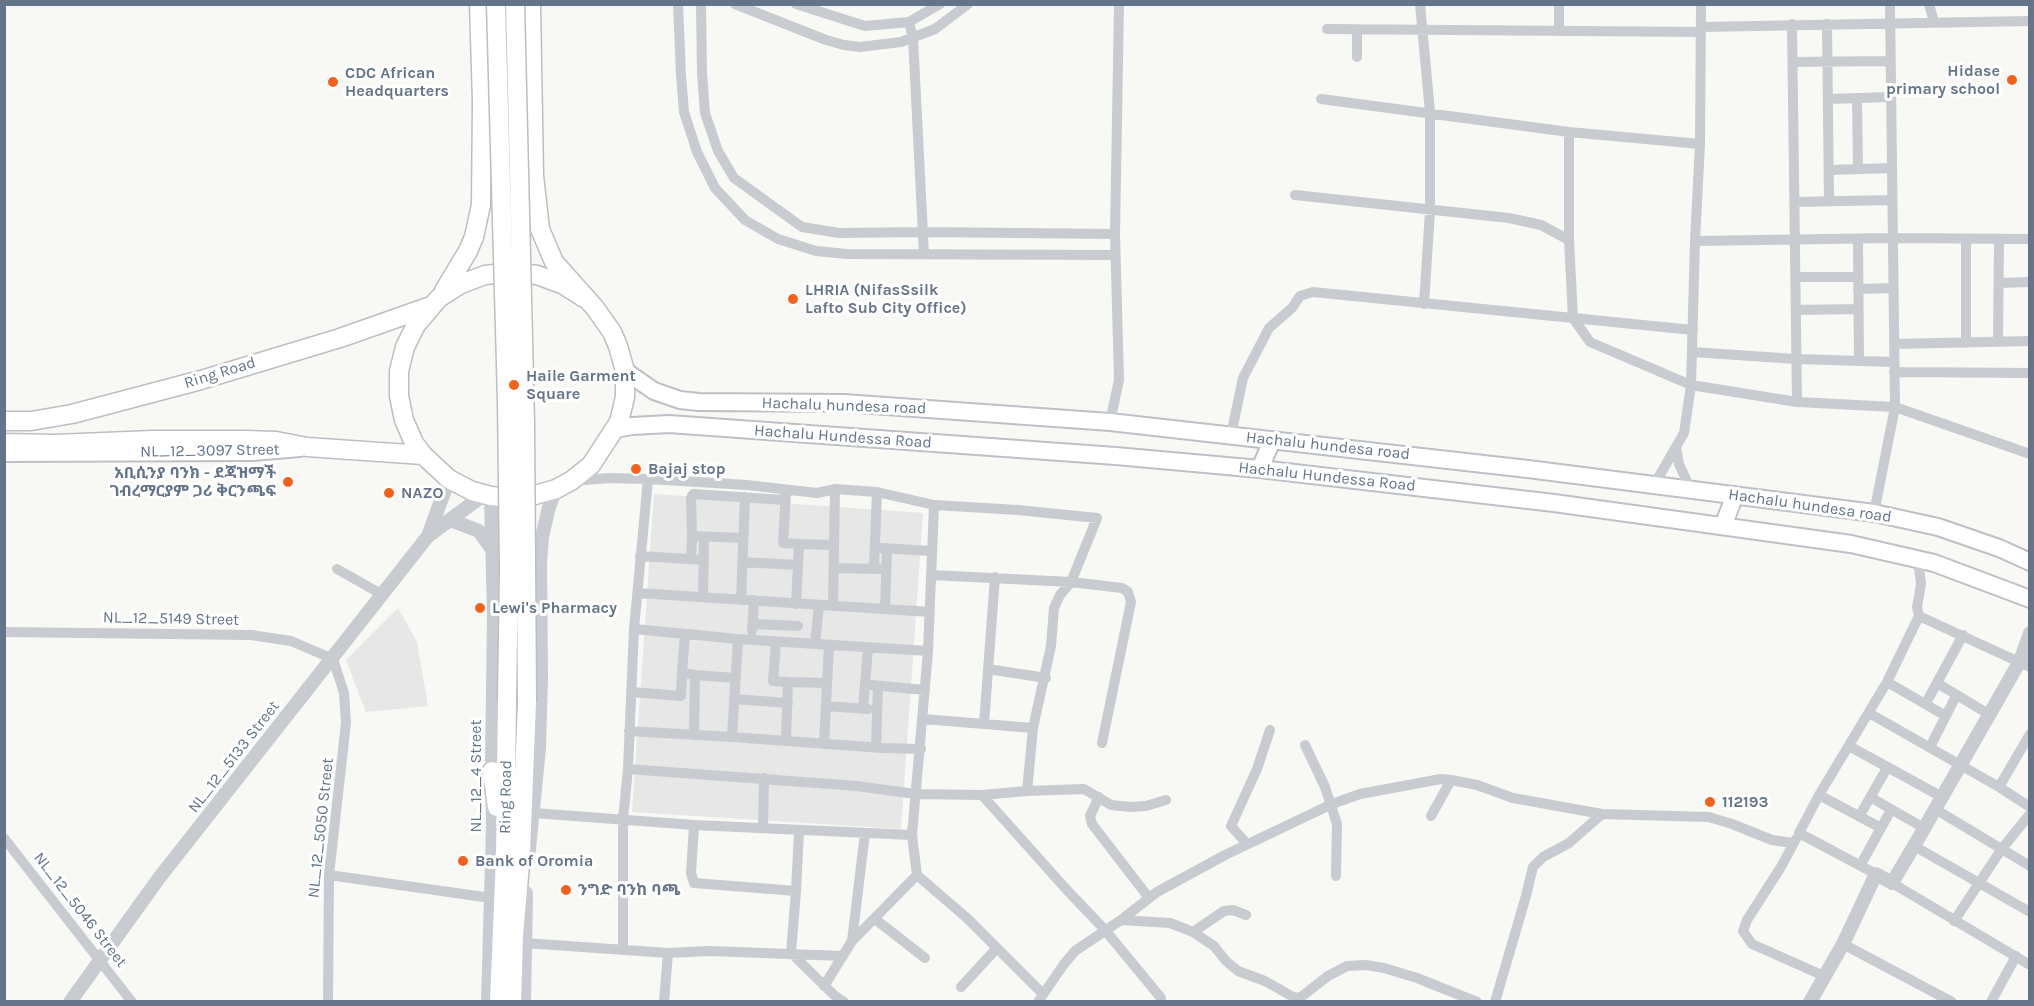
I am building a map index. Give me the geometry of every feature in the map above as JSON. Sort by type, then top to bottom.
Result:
[{"type":"highway","points":[[479,4],[482,102],[481,205],[474,237],[456,274],[416,325],[408,340],[399,371],[399,396],[404,420],[414,442],[423,455],[449,479],[488,495],[524,496],[535,495],[563,485],[591,465],[619,422],[625,397],[625,371],[612,332],[595,308],[554,262],[540,229],[534,176],[531,4]]},
{"type":"highway","name":"Ring Road","points":[[496,4],[507,411],[509,570],[507,700],[514,936],[512,1002]]},
{"type":"highway","name":"Ring Road","points":[[499,1002],[527,702],[525,413],[515,4]]},
{"type":"highway","points":[[435,302],[461,284],[485,275],[511,272],[537,275],[562,284],[584,298]]},
{"type":"highway","name":"Ring Road","points":[[4,421],[31,422],[72,414],[201,380],[340,338],[435,302]]},
{"type":"highway","points":[[4,443],[245,440],[423,455]]},
{"type":"highway","points":[[492,771],[513,854]]},
{"type":"highway","points":[[513,854],[537,773]]},
{"type":"main road","name":"Hachalu hundesa road","points":[[625,371],[654,391],[680,400],[844,403],[1110,422],[1874,513],[1938,527],[1999,548],[2030,562]]},
{"type":"main road","name":"Hachalu Hundessa Road","points":[[615,429],[669,424],[1116,456],[1260,469],[1554,503],[1851,544],[1934,563],[2030,599]]},
{"type":"main road","points":[[1260,469],[1272,440]]},
{"type":"main road","name":"NL_12_3097 Street","points":[[4,453],[252,453],[307,447]]},
{"type":"main road","points":[[1723,526],[1735,495]]},
{"type":"street","points":[[678,4],[684,112],[697,152],[718,192],[745,220],[778,239],[816,251],[848,254],[1115,255]]},
{"type":"street","points":[[701,4],[705,113],[718,151],[734,178],[802,227],[839,233],[1115,234]]},
{"type":"street","points":[[735,4],[843,45],[860,46],[901,42],[913,38],[934,29],[968,4]]},
{"type":"street","points":[[796,4],[865,26],[909,22],[940,4]]},
{"type":"street","points":[[1110,422],[1119,380],[1115,234],[1119,4]]},
{"type":"street","points":[[1420,4],[1430,112],[1430,211],[1424,304]]},
{"type":"street","points":[[1559,4],[1559,30]]},
{"type":"street","points":[[1654,485],[1684,433],[1691,385],[1700,144],[1701,4]]},
{"type":"street","points":[[1874,513],[1895,407],[1890,4]]},
{"type":"street","points":[[1929,4],[1934,22]]},
{"type":"street","points":[[1327,29],[1701,29],[1792,24],[2030,21]]},
{"type":"street","points":[[909,22],[913,38],[924,254]]},
{"type":"street","points":[[1792,24],[1797,402]]},
{"type":"street","points":[[1827,24],[1829,201]]},
{"type":"street","points":[[1357,28],[1357,57]]},
{"type":"street","points":[[1792,62],[1890,61]]},
{"type":"street","points":[[1828,99],[1891,97]]},
{"type":"street","points":[[1857,98],[1858,169]]},
{"type":"street","points":[[1321,99],[1569,132],[1700,144]]},
{"type":"street","points":[[1569,132],[1569,240],[1573,318],[1590,342],[1691,385],[1797,402],[1895,407],[2030,454]]},
{"type":"street","points":[[1829,170],[1892,168]]},
{"type":"street","points":[[718,192],[734,178]]},
{"type":"street","points":[[1295,195],[1509,218],[1541,225],[1569,240]]},
{"type":"street","points":[[1794,202],[1892,200]]},
{"type":"street","points":[[1695,241],[1893,238],[2030,239]]},
{"type":"street","points":[[1858,239],[1859,361]]},
{"type":"street","points":[[1966,239],[1966,342]]},
{"type":"street","points":[[1998,342],[1999,239]]},
{"type":"street","points":[[1795,277],[1858,277]]},
{"type":"street","points":[[1999,283],[2030,282]]},
{"type":"street","points":[[1858,289],[1893,288]]},
{"type":"street","points":[[1231,435],[1243,378],[1269,328],[1292,308],[1300,296],[1313,292],[1694,330]]},
{"type":"street","points":[[1796,310],[1858,309]]},
{"type":"street","points":[[1894,344],[2030,341]]},
{"type":"street","points":[[1692,352],[1859,361],[1894,367],[2030,373]]},
{"type":"street","points":[[1676,448],[1678,464],[1691,490]]},
{"type":"street","points":[[524,1002],[527,872],[537,773],[541,678],[540,562],[542,537],[549,507],[563,485],[609,478],[747,485],[786,495]]},
{"type":"street","points":[[428,536],[449,479]]},
{"type":"street","points":[[623,950],[623,819],[628,769],[634,629],[648,479]]},
{"type":"street","points":[[832,606],[835,489]]},
{"type":"street","points":[[691,559],[691,498],[693,495],[745,497],[817,493],[835,489],[877,492],[934,505],[1097,518],[1071,582],[1060,595],[1054,608],[1051,646],[1034,728],[1027,791]]},
{"type":"street","points":[[874,568],[877,492]]},
{"type":"street","points":[[428,536],[488,495]]},
{"type":"street","name":"NL_12_4 Street","points":[[488,495],[494,624],[493,826],[488,1002]]},
{"type":"street","points":[[781,564],[786,495]]},
{"type":"street","points":[[741,600],[745,497]]},
{"type":"street","points":[[934,505],[928,651],[912,835],[917,875],[968,919],[1040,997],[1075,951],[1157,892],[1247,844],[1332,804],[1360,794],[1441,779],[1477,785],[1513,798],[1602,814],[1708,818],[1732,824],[1772,840],[1796,838],[1861,864],[2030,965]]},
{"type":"street","points":[[450,520],[479,531],[492,551]]},
{"type":"street","name":"NL_12_5133 Street","points":[[70,1002],[159,878],[428,536]]},
{"type":"street","points":[[692,536],[743,538]]},
{"type":"street","points":[[703,597],[704,537]]},
{"type":"street","points":[[783,543],[834,545]]},
{"type":"street","points":[[795,604],[799,544]]},
{"type":"street","points":[[876,548],[932,551]]},
{"type":"street","points":[[885,609],[887,548]]},
{"type":"street","points":[[640,556],[704,560]]},
{"type":"street","points":[[1824,976],[1752,944],[1743,931],[1747,920],[1781,867],[1819,795],[1887,682],[1919,616],[1917,607],[1921,584],[1918,560]]},
{"type":"street","points":[[742,562],[798,565]]},
{"type":"street","points":[[834,568],[887,569]]},
{"type":"street","points":[[337,570],[383,595]]},
{"type":"street","points":[[931,575],[1071,582],[1122,588],[1128,592],[1131,602],[1102,743]]},
{"type":"street","points":[[984,724],[995,577]]},
{"type":"street","points":[[638,593],[930,612]]},
{"type":"street","points":[[752,640],[754,600]]},
{"type":"street","points":[[815,644],[819,605]]},
{"type":"street","points":[[1919,616],[2025,664]]},
{"type":"street","points":[[753,624],[798,626]]},
{"type":"street","points":[[634,629],[776,642],[928,651]]},
{"type":"street","name":"NL_12_5149 Street","points":[[4,632],[251,635],[291,641],[333,659]]},
{"type":"street","points":[[1892,883],[1990,715],[2025,664],[2030,633]]},
{"type":"street","points":[[681,696],[685,634]]},
{"type":"street","points":[[1926,703],[1963,635]]},
{"type":"street","points":[[732,736],[738,639]]},
{"type":"street","points":[[772,702],[776,642]]},
{"type":"street","points":[[824,744],[829,645]]},
{"type":"street","points":[[863,709],[868,648]]},
{"type":"street","name":"NL_12_5050 Street","points":[[328,1002],[329,875],[346,723],[344,693],[333,659]]},
{"type":"street","points":[[988,669],[1046,678]]},
{"type":"street","points":[[682,673],[735,678]]},
{"type":"street","points":[[694,735],[695,675]]},
{"type":"street","points":[[773,681],[827,683]]},
{"type":"street","points":[[786,741],[788,682]]},
{"type":"street","points":[[1887,682],[1946,716]]},
{"type":"street","points":[[1937,683],[1990,715]]},
{"type":"street","points":[[866,685],[925,690]]},
{"type":"street","points":[[876,748],[878,686]]},
{"type":"street","points":[[631,692],[695,697]]},
{"type":"street","points":[[1930,747],[1956,696]]},
{"type":"street","points":[[734,699],[788,703]]},
{"type":"street","points":[[826,706],[877,709]]},
{"type":"street","points":[[1869,713],[2030,807]]},
{"type":"street","points":[[923,719],[1034,728]]},
{"type":"street","points":[[1247,844],[1231,826],[1257,769],[1270,730]]},
{"type":"street","points":[[629,731],[921,749]]},
{"type":"street","points":[[1999,787],[2030,734]]},
{"type":"street","points":[[1305,745],[1332,804],[1337,824],[1336,876]]},
{"type":"street","points":[[1849,746],[1939,803],[2001,850],[2030,866]]},
{"type":"street","points":[[1860,815],[1887,768]]},
{"type":"street","points":[[628,769],[857,786],[915,794],[982,795],[1084,789],[1111,805],[1130,807],[1146,806],[1166,800]]},
{"type":"street","points":[[763,828],[764,778]]},
{"type":"street","points":[[1431,816],[1451,780]]},
{"type":"street","points":[[982,795],[1106,930],[1161,998]]},
{"type":"street","points":[[1819,795],[1881,828]]},
{"type":"street","points":[[1099,797],[1090,816],[1092,825],[1149,898]]},
{"type":"street","points":[[1870,797],[1924,828]]},
{"type":"street","points":[[1861,864],[1891,810]]},
{"type":"street","points":[[534,813],[694,825],[912,835]]},
{"type":"street","points":[[1495,1002],[1533,867],[1543,858],[1569,843],[1602,814]]},
{"type":"street","points":[[1954,921],[2001,850],[2028,820]]},
{"type":"street","points":[[694,825],[691,873],[694,883],[796,891]]},
{"type":"street","points":[[799,831],[791,953],[824,986],[844,1002]]},
{"type":"street","points":[[852,941],[865,833]]},
{"type":"street","name":"NL_12_5046 Street","points":[[4,838],[132,1002]]},
{"type":"street","points":[[1914,846],[2030,912]]},
{"type":"street","points":[[1816,1000],[1824,976],[1843,944],[1876,874]]},
{"type":"street","points":[[329,875],[491,898]]},
{"type":"street","points":[[824,986],[852,941],[917,875]]},
{"type":"street","points":[[1193,932],[1224,911],[1233,910],[1246,915]]},
{"type":"street","points":[[875,919],[925,958]]},
{"type":"street","points":[[1121,920],[1170,923],[1193,932],[1214,946],[1226,961],[1239,971],[1265,981],[1295,998],[1301,997],[1328,976],[1347,966],[1366,964],[1417,978],[1477,1002]]},
{"type":"street","points":[[525,943],[668,953],[710,951],[842,956]]},
{"type":"street","points":[[1843,944],[1931,997],[1952,1002]]},
{"type":"street","points":[[961,987],[997,948]]},
{"type":"street","points":[[664,1002],[668,953]]},
{"type":"street","points":[[1991,1002],[2016,956]]},
{"type":"shaded area","points":[[654,494],[923,513],[901,829],[632,812]]},
{"type":"shaded area","points":[[398,608],[417,642],[428,706],[366,712],[346,660]]},
{"type":"place","name":"Hidase primary school","points":[[2012,80]]},
{"type":"place","name":"CDC African Headquarters","points":[[333,82]]},
{"type":"place","name":"LHRIA (NifasSsilk Lafto Sub City Office)","points":[[793,299]]},
{"type":"place","name":"Haile Garment Square","points":[[514,385]]},
{"type":"place","name":"Bajaj stop","points":[[636,469]]},
{"type":"place","name":"አቢሲንያ ባንክ - ደጃዝማች ገብረማርያም ጋሪ ቅርንጫፍ","points":[[288,482]]},
{"type":"place","name":"NAZO","points":[[389,493]]},
{"type":"place","name":"Lewi's Pharmacy","points":[[480,608]]},
{"type":"place","name":"112193","points":[[1710,802]]},
{"type":"place","name":"Bank of Oromia","points":[[463,861]]},
{"type":"place","name":"ንግድ ባንከ ባጫ","points":[[566,890]]}]
